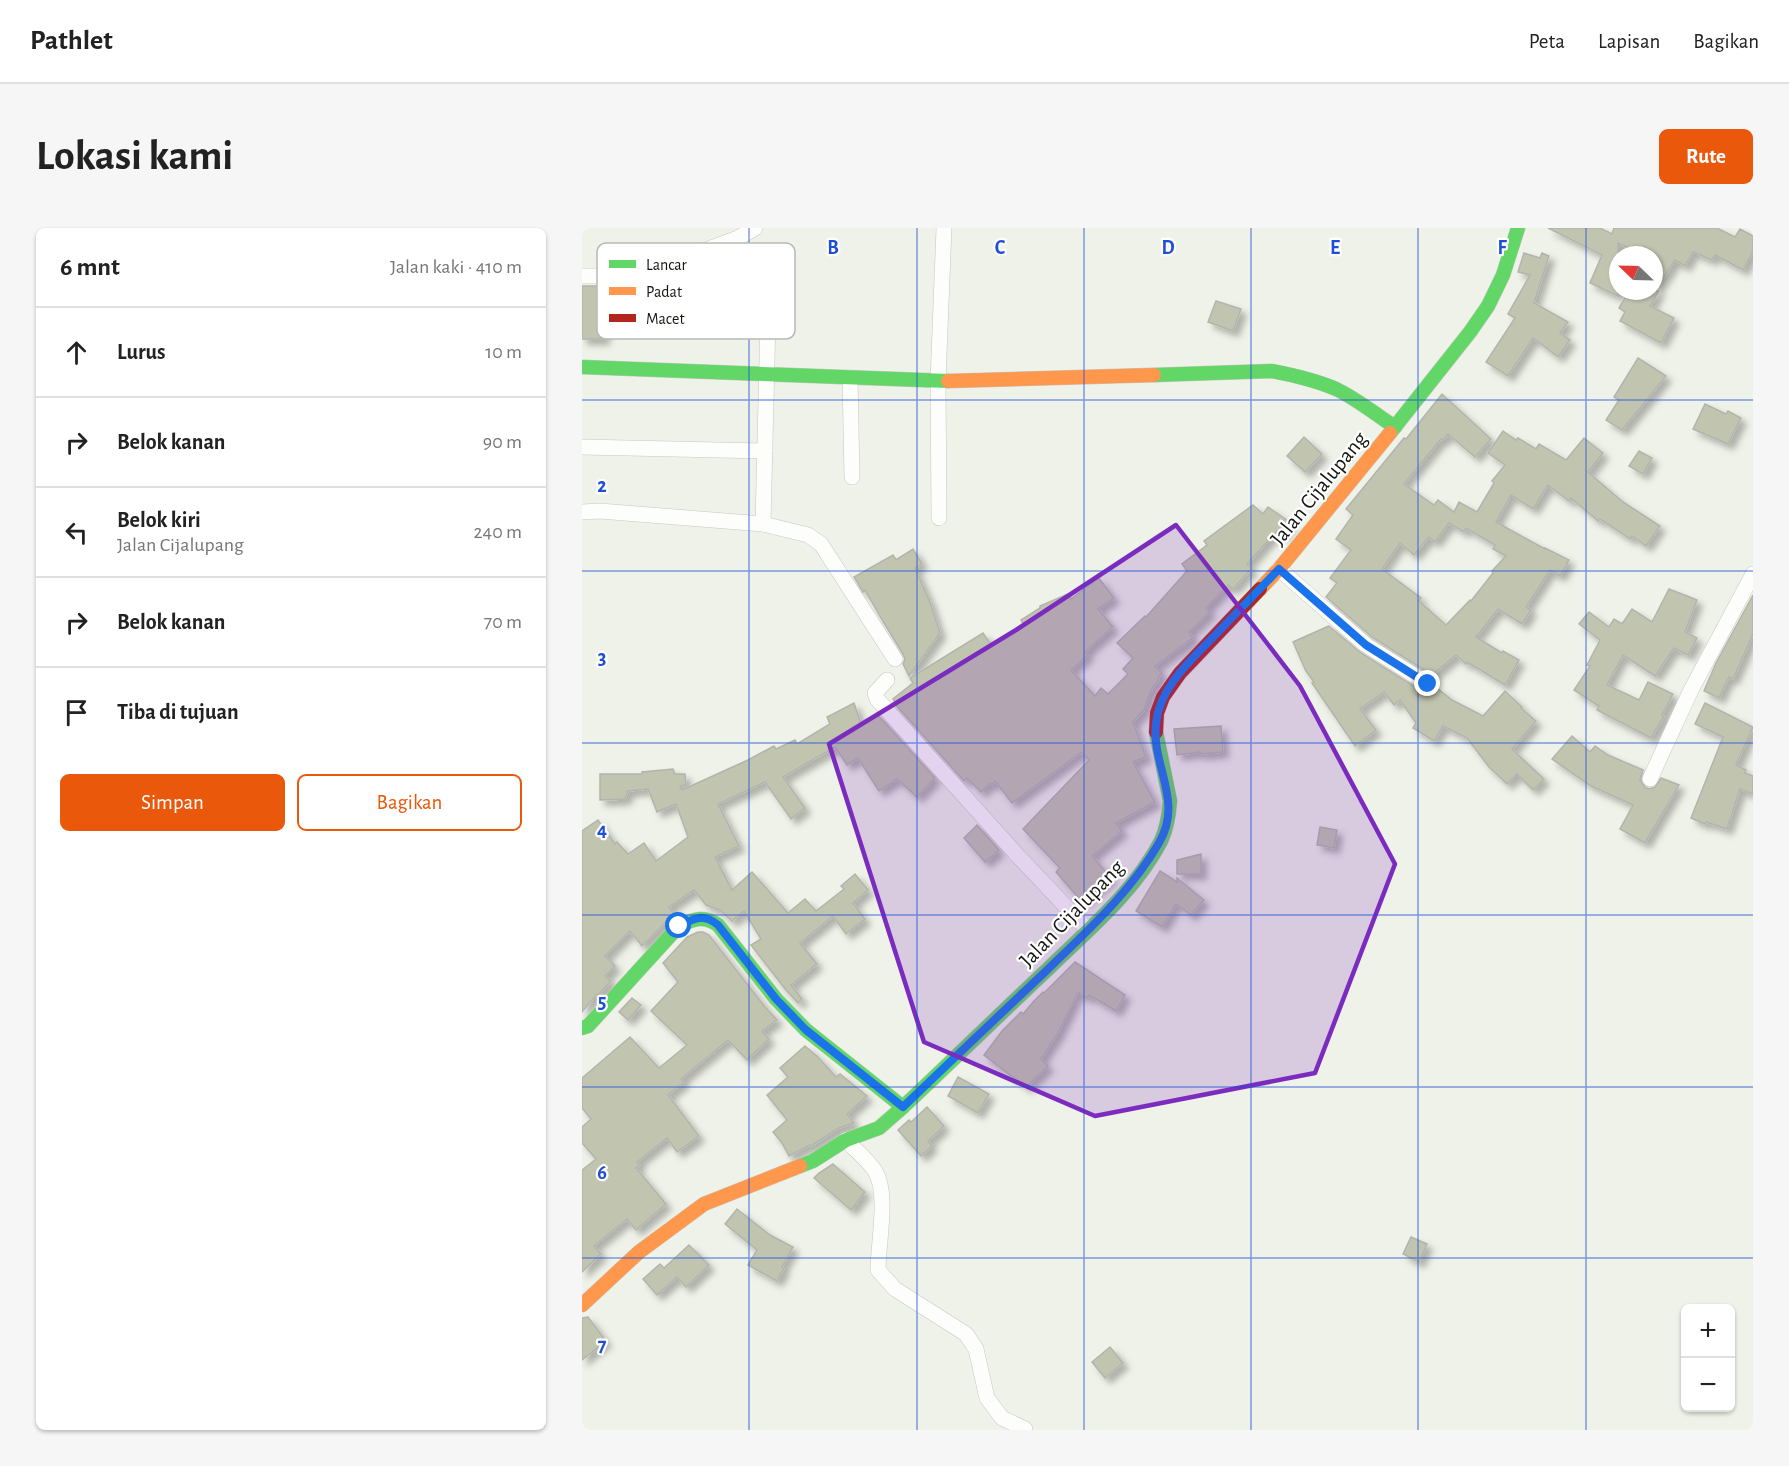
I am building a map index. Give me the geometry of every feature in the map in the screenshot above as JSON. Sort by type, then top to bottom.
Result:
[{"type":"street","points":[[725,243],[755,228]]},
{"type":"street","points":[[939,518],[938,381],[944,228]]},
{"type":"street","name":"Jalan Cijalupang","points":[[582,1305],[639,1252],[704,1204],[813,1161],[846,1140],[879,1128],[1088,930],[1133,883],[1160,842],[1166,828],[1170,801],[1155,725],[1163,697],[1180,672],[1279,569],[1470,332],[1488,306],[1503,275],[1518,228]]},
{"type":"street","points":[[763,524],[768,339]]},
{"type":"street","points":[[582,367],[938,381],[1272,371],[1299,376],[1332,387],[1345,393],[1395,427]]},
{"type":"street","points":[[850,378],[852,477]]},
{"type":"street","points":[[582,447],[765,451]]},
{"type":"street","points":[[582,512],[600,511],[763,524],[808,535],[821,544],[895,659]]},
{"type":"street","points":[[1279,569],[1366,645],[1428,684]]},
{"type":"street","points":[[1650,779],[1691,690],[1753,573]]},
{"type":"street","points":[[887,680],[875,693],[877,699],[1088,930]]},
{"type":"street","points":[[582,1028],[588,1026],[679,926],[697,917],[709,918],[718,925],[776,999],[806,1030],[903,1107]]},
{"type":"street","points":[[846,1140],[876,1172],[883,1192],[878,1270],[895,1289],[966,1334],[976,1349],[987,1398],[1002,1418],[1025,1429]]},
{"type":"highlighted area","points":[[1176,525],[1300,686],[1395,864],[1315,1073],[1095,1116],[924,1042],[829,744],[1016,630]]},
{"type":"building","points":[[1548,228],[1600,228],[1612,234],[1614,228],[1717,228],[1735,237],[1740,229],[1753,236],[1753,251],[1743,270],[1715,255],[1712,260],[1693,252],[1685,266],[1675,260],[1663,279],[1663,246],[1624,246],[1618,243],[1618,246],[1609,246],[1609,292],[1590,283],[1602,255]]},
{"type":"building","points":[[1524,253],[1540,258],[1542,253],[1549,256],[1534,303],[1568,322],[1560,333],[1570,340],[1558,357],[1533,338],[1508,376],[1486,362],[1515,318],[1508,314],[1530,275],[1518,272]]},
{"type":"building","points":[[582,286],[597,286],[597,339],[582,339]]},
{"type":"building","points":[[1624,300],[1654,300],[1650,306],[1674,318],[1661,343],[1620,321],[1625,312],[1619,308]]},
{"type":"building","points":[[1216,301],[1241,309],[1233,331],[1208,322]]},
{"type":"building","points":[[1638,358],[1666,376],[1622,430],[1606,420],[1619,400],[1614,397]]},
{"type":"building","points":[[1442,394],[1491,439],[1475,457],[1448,434],[1443,440],[1441,439],[1404,484],[1434,505],[1438,500],[1454,512],[1459,502],[1477,512],[1494,483],[1492,481],[1505,465],[1488,453],[1503,431],[1536,449],[1539,444],[1566,460],[1584,438],[1603,453],[1588,472],[1623,502],[1660,526],[1646,546],[1632,536],[1630,539],[1600,519],[1598,521],[1571,498],[1569,501],[1548,485],[1533,509],[1511,495],[1496,522],[1569,560],[1560,576],[1550,570],[1526,607],[1531,610],[1522,624],[1498,609],[1476,637],[1502,653],[1503,651],[1519,660],[1505,685],[1467,662],[1466,664],[1456,655],[1432,675],[1372,637],[1326,597],[1337,583],[1330,578],[1351,550],[1336,539],[1353,515],[1346,509],[1404,438],[1406,439]],"holes":[[[1449,523],[1464,532],[1466,528],[1495,545],[1493,549],[1506,556],[1492,571],[1493,573],[1471,601],[1446,625],[1419,601],[1421,598],[1382,569],[1400,543],[1414,555],[1429,537],[1435,542]]]},
{"type":"building","points":[[1705,404],[1726,414],[1728,411],[1741,418],[1728,444],[1693,429]]},
{"type":"building","points":[[1304,437],[1322,454],[1305,472],[1287,456]]},
{"type":"building","points":[[1639,451],[1652,458],[1643,474],[1629,466]]},
{"type":"building","points":[[1253,505],[1263,514],[1268,507],[1291,523],[1283,535],[1277,531],[1247,564],[1252,568],[1233,589],[1228,585],[1206,608],[1210,612],[1189,632],[1193,638],[1155,666],[1162,673],[1150,692],[1144,710],[1133,722],[1146,757],[1133,762],[1155,802],[1116,823],[1122,831],[1092,856],[1111,878],[1082,902],[1056,872],[1060,868],[1023,829],[1089,760],[1082,752],[1012,803],[995,781],[981,792],[967,778],[964,781],[894,703],[893,699],[913,683],[910,678],[983,633],[992,646],[1024,626],[1021,620],[1040,606],[1068,594],[1071,599],[1099,578],[1114,598],[1098,609],[1113,627],[1085,652],[1088,655],[1071,670],[1095,696],[1101,688],[1108,694],[1128,674],[1123,669],[1133,658],[1117,643],[1146,617],[1187,571],[1182,564],[1207,545],[1204,541]]},
{"type":"building","points":[[913,549],[922,564],[915,568],[940,633],[909,676],[903,664],[905,659],[903,654],[865,590],[863,592],[854,577],[893,555],[896,560]]},
{"type":"building","points":[[1669,589],[1697,600],[1685,632],[1697,638],[1688,655],[1674,648],[1655,676],[1623,655],[1607,685],[1639,700],[1648,682],[1673,694],[1651,738],[1597,710],[1599,706],[1574,690],[1590,666],[1587,665],[1600,640],[1579,624],[1589,612],[1609,627],[1614,619],[1622,624],[1632,609],[1652,622]]},
{"type":"building","points":[[1753,595],[1753,634],[1733,679],[1729,677],[1719,698],[1704,691],[1716,663]]},
{"type":"building","points":[[1329,626],[1361,653],[1423,692],[1432,693],[1437,688],[1452,700],[1483,716],[1505,691],[1536,721],[1512,749],[1544,779],[1533,790],[1517,774],[1507,784],[1489,767],[1467,738],[1443,726],[1434,741],[1413,728],[1416,723],[1400,700],[1394,705],[1384,692],[1360,709],[1376,730],[1355,746],[1312,683],[1314,682],[1306,671],[1293,642]]},
{"type":"building","points":[[854,703],[861,724],[877,714],[935,778],[917,797],[897,779],[879,791],[858,758],[847,765],[835,747],[783,777],[805,808],[791,819],[765,782],[718,804],[739,846],[715,857],[732,890],[752,872],[788,913],[805,899],[816,911],[844,889],[841,886],[855,874],[868,890],[853,903],[865,919],[846,934],[833,916],[800,943],[817,964],[791,985],[802,999],[798,1003],[751,945],[761,939],[744,911],[732,921],[720,910],[706,905],[694,890],[669,907],[674,914],[642,946],[630,931],[605,956],[615,966],[605,976],[611,981],[582,1012],[582,831],[598,820],[615,844],[617,842],[628,854],[644,843],[656,861],[688,837],[676,804],[657,812],[648,789],[628,791],[625,799],[600,800],[600,774],[642,774],[642,772],[673,769],[675,774],[685,774],[686,785],[680,786],[682,790],[774,746],[776,749],[795,740],[797,744],[830,724],[827,717]]},
{"type":"building","points":[[1705,703],[1753,727],[1736,765],[1746,770],[1745,773],[1753,776],[1753,794],[1740,789],[1727,829],[1691,818],[1723,737],[1695,724]]},
{"type":"building","points":[[1221,726],[1223,752],[1177,755],[1174,729]]},
{"type":"building","points":[[1572,736],[1590,752],[1595,746],[1608,755],[1643,770],[1640,780],[1645,788],[1655,787],[1661,778],[1679,785],[1645,843],[1620,829],[1633,805],[1591,786],[1552,759]]},
{"type":"building","points":[[977,825],[999,850],[985,862],[964,838]]},
{"type":"building","points":[[1320,827],[1337,830],[1334,848],[1317,845]]},
{"type":"building","points":[[1201,854],[1201,874],[1177,874],[1177,860]]},
{"type":"building","points":[[1160,871],[1177,882],[1177,878],[1204,900],[1191,915],[1176,904],[1162,927],[1136,911]]},
{"type":"building","points":[[698,932],[709,935],[777,1020],[762,1031],[769,1039],[747,1060],[728,1040],[681,1079],[684,1082],[668,1095],[699,1136],[677,1152],[667,1138],[637,1162],[640,1165],[636,1168],[666,1204],[636,1230],[627,1219],[594,1246],[601,1254],[582,1272],[582,1170],[596,1159],[582,1143],[582,1127],[591,1119],[582,1108],[582,1078],[630,1037],[659,1068],[687,1045],[651,1011],[678,982],[663,963],[687,937]]},
{"type":"building","points":[[1075,962],[1125,995],[1116,1011],[1089,995],[1087,998],[1078,992],[1058,1033],[1041,1059],[1048,1066],[1026,1087],[984,1055],[1002,1031],[1021,1012],[1023,1014]]},
{"type":"building","points":[[632,998],[641,1005],[628,1020],[619,1012]]},
{"type":"building","points":[[805,1046],[836,1077],[840,1074],[867,1096],[847,1114],[854,1123],[839,1128],[811,1146],[789,1156],[773,1132],[787,1120],[767,1095],[788,1077],[780,1068]]},
{"type":"building","points":[[958,1077],[989,1094],[978,1113],[948,1096]]},
{"type":"building","points":[[927,1107],[944,1126],[928,1141],[932,1146],[921,1156],[898,1130],[909,1120],[911,1122]]},
{"type":"building","points":[[833,1164],[865,1192],[851,1210],[814,1178]]},
{"type":"building","points":[[737,1209],[770,1235],[793,1247],[777,1281],[748,1265],[757,1250],[725,1224]]},
{"type":"building","points":[[1411,1237],[1427,1244],[1419,1262],[1403,1254]]},
{"type":"building","points":[[689,1245],[709,1265],[686,1287],[677,1277],[657,1295],[643,1279],[660,1264],[664,1268]]},
{"type":"building","points":[[588,1317],[606,1341],[582,1360],[582,1318]]},
{"type":"building","points":[[1110,1347],[1123,1363],[1105,1378],[1092,1362]]},
{"type":"traffic: fast","points":[[1390,433],[1488,306],[1503,275],[1518,228]]},
{"type":"traffic: fast","points":[[582,367],[948,381]]},
{"type":"traffic: fast","points":[[1154,375],[1272,371],[1288,374],[1336,389],[1395,427]]},
{"type":"traffic: fast","points":[[800,1166],[813,1161],[846,1140],[879,1128],[1125,893],[1161,841],[1169,811],[1170,801],[1156,732]]},
{"type":"traffic: fast","points":[[582,1028],[588,1026],[679,926],[694,920],[708,920],[718,925],[776,999],[806,1030],[903,1107]]},
{"type":"traffic: slow","points":[[948,381],[1154,375]]},
{"type":"traffic: slow","points":[[1260,589],[1390,433]]},
{"type":"traffic: slow","points":[[582,1305],[639,1252],[704,1204],[800,1166]]},
{"type":"traffic: jam","points":[[1156,732],[1157,713],[1163,697],[1180,673],[1260,589]]},
{"type":"route","points":[[679,926],[697,917],[709,918],[718,925],[776,999],[806,1030],[903,1107],[1105,914],[1133,883],[1160,842],[1169,812],[1170,801],[1155,725],[1163,697],[1180,672],[1279,569],[1366,645],[1428,684]]}]
